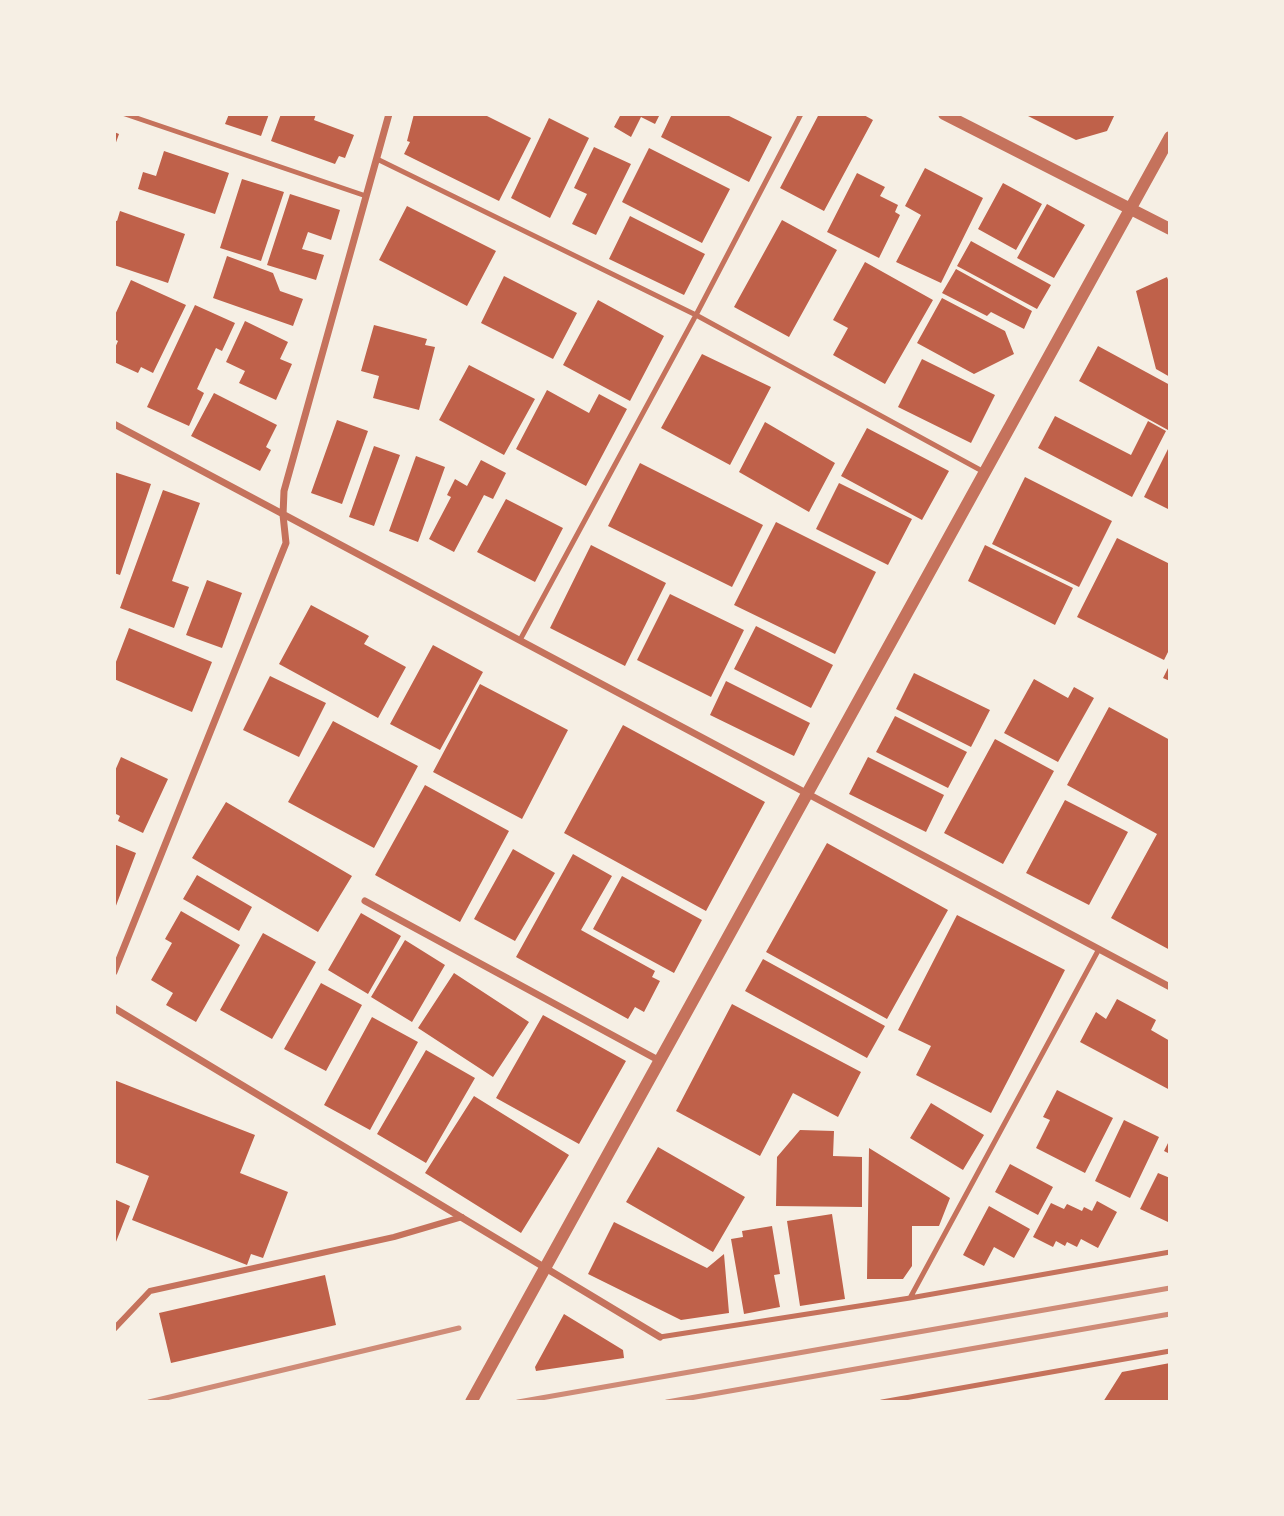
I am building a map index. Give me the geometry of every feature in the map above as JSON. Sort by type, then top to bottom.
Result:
[{"type":"street","points":[[114,972],[286,543],[284,491],[389,114]]},
{"type":"street","points":[[944,114],[1170,229]]},
{"type":"street","points":[[471,1402],[1170,137]]},
{"type":"street","points":[[114,424],[1170,987]]},
{"type":"street","points":[[365,901],[660,1061]]},
{"type":"street","points":[[114,1008],[660,1336]]},
{"type":"street","points":[[114,1329],[150,1292],[394,1237],[461,1217]]},
{"type":"lane","points":[[125,114],[366,196]]},
{"type":"lane","points":[[520,640],[696,316],[801,114]]},
{"type":"lane","points":[[377,159],[696,316],[984,472]]},
{"type":"lane","points":[[910,1298],[1099,949]]},
{"type":"lane","points":[[660,1336],[910,1298],[1170,1252]]},
{"type":"lane","points":[[882,1402],[1170,1351]]},
{"type":"building","points":[[229,114],[269,114],[261,136],[225,124]]},
{"type":"building","points":[[281,114],[316,114],[314,120],[354,135],[345,158],[339,156],[335,164],[271,141]]},
{"type":"building","points":[[414,114],[483,114],[531,138],[499,201],[404,154],[410,142],[407,141]]},
{"type":"building","points":[[621,114],[660,114],[655,124],[641,117],[631,137],[614,127]]},
{"type":"building","points":[[672,114],[725,114],[772,137],[749,182],[661,137]]},
{"type":"building","points":[[819,114],[862,114],[873,120],[824,211],[780,188]]},
{"type":"building","points":[[1024,114],[1115,114],[1107,131],[1076,140]]},
{"type":"building","points":[[549,118],[589,138],[550,218],[511,198]]},
{"type":"building","points":[[114,132],[119,134],[114,148]]},
{"type":"building","points":[[594,147],[631,164],[596,235],[572,224],[587,194],[574,188]]},
{"type":"building","points":[[649,148],[730,189],[702,243],[622,202]]},
{"type":"building","points":[[164,151],[229,173],[215,214],[138,189],[143,172],[156,176]]},
{"type":"building","points":[[925,168],[983,198],[941,283],[896,262],[921,215],[905,206]]},
{"type":"building","points":[[857,173],[885,187],[880,196],[898,205],[895,212],[900,215],[879,258],[827,232]]},
{"type":"building","points":[[242,179],[284,192],[261,261],[220,248]]},
{"type":"building","points":[[1003,183],[1042,204],[1016,250],[978,229]]},
{"type":"building","points":[[290,194],[340,210],[331,240],[308,232],[302,249],[324,255],[316,280],[267,265]]},
{"type":"building","points":[[1047,204],[1085,225],[1054,278],[1017,258]]},
{"type":"building","points":[[407,206],[496,251],[467,306],[379,260]]},
{"type":"building","points":[[120,211],[185,234],[168,283],[114,265],[114,220],[117,221]]},
{"type":"building","points":[[630,216],[705,254],[684,295],[609,259]]},
{"type":"building","points":[[782,220],[837,250],[789,337],[734,307]]},
{"type":"building","points":[[971,241],[1051,285],[1037,309],[957,266]]},
{"type":"building","points":[[227,256],[273,273],[280,291],[303,299],[293,326],[213,298]]},
{"type":"building","points":[[865,262],[933,300],[885,384],[833,355],[848,328],[833,320]]},
{"type":"building","points":[[956,269],[1032,311],[1024,329],[991,312],[987,316],[942,293]]},
{"type":"building","points":[[504,276],[577,313],[553,359],[481,323]]},
{"type":"building","points":[[1167,277],[1170,285],[1170,377],[1156,369],[1136,291]]},
{"type":"building","points":[[131,280],[186,305],[153,373],[141,367],[138,373],[114,362],[114,350],[118,341],[114,339],[114,317]]},
{"type":"building","points":[[942,298],[1005,331],[1014,354],[974,374],[917,343]]},
{"type":"building","points":[[598,300],[664,336],[630,401],[563,365]]},
{"type":"building","points":[[195,305],[235,323],[222,351],[216,348],[197,389],[204,393],[189,426],[147,407]]},
{"type":"building","points":[[245,321],[288,342],[280,359],[292,364],[276,400],[239,383],[245,371],[226,362]]},
{"type":"building","points":[[374,325],[427,339],[425,345],[435,347],[419,410],[373,398],[379,376],[361,371]]},
{"type":"building","points":[[1098,346],[1170,385],[1168,430],[1079,381]]},
{"type":"building","points":[[702,354],[771,387],[730,465],[661,428]]},
{"type":"building","points":[[922,359],[995,395],[971,443],[898,407]]},
{"type":"building","points":[[469,365],[535,399],[504,455],[439,420]]},
{"type":"building","points":[[547,390],[589,413],[599,394],[627,409],[586,486],[516,449]]},
{"type":"building","points":[[214,393],[277,425],[266,447],[271,450],[260,471],[191,436]]},
{"type":"building","points":[[1055,416],[1131,455],[1148,421],[1166,431],[1132,497],[1038,448]]},
{"type":"building","points":[[337,420],[368,431],[342,504],[311,493]]},
{"type":"building","points":[[765,422],[835,463],[809,512],[739,472]]},
{"type":"building","points":[[867,428],[949,471],[922,520],[841,476]]},
{"type":"building","points":[[1170,445],[1170,510],[1144,497]]},
{"type":"building","points":[[374,446],[400,455],[374,526],[349,517]]},
{"type":"building","points":[[416,456],[445,467],[418,542],[389,531]]},
{"type":"building","points":[[481,460],[506,473],[493,499],[484,495],[454,552],[429,539],[451,497],[447,495],[455,479],[467,486]]},
{"type":"building","points":[[640,463],[763,525],[732,587],[608,526]]},
{"type":"building","points":[[114,472],[151,484],[120,575],[114,573]]},
{"type":"building","points":[[1025,477],[1112,521],[1079,587],[992,544]]},
{"type":"building","points":[[839,483],[912,519],[888,565],[816,529]]},
{"type":"building","points":[[163,490],[200,503],[172,581],[189,587],[174,628],[120,608]]},
{"type":"building","points":[[506,499],[563,528],[535,582],[477,552]]},
{"type":"building","points":[[776,522],[876,572],[835,654],[734,605]]},
{"type":"building","points":[[1117,538],[1170,564],[1170,648],[1164,660],[1077,617]]},
{"type":"building","points":[[591,545],[666,583],[625,666],[550,628]]},
{"type":"building","points":[[985,545],[1073,588],[1055,625],[968,581]]},
{"type":"building","points":[[207,580],[242,593],[222,648],[186,635]]},
{"type":"building","points":[[670,594],[744,630],[711,697],[637,660]]},
{"type":"building","points":[[311,605],[369,636],[364,644],[406,667],[378,718],[279,664]]},
{"type":"building","points":[[756,626],[833,665],[811,708],[734,669]]},
{"type":"building","points":[[129,628],[212,662],[192,712],[114,679],[114,667]]},
{"type":"building","points":[[433,645],[483,672],[440,750],[390,724]]},
{"type":"building","points":[[1170,664],[1170,681],[1163,678]]},
{"type":"building","points":[[914,673],[990,710],[971,747],[896,709]]},
{"type":"building","points":[[270,676],[326,703],[299,757],[243,730]]},
{"type":"building","points":[[1034,679],[1068,698],[1074,687],[1094,698],[1058,762],[1004,733]]},
{"type":"building","points":[[726,681],[810,723],[794,756],[710,715]]},
{"type":"building","points":[[480,684],[568,730],[522,819],[433,772]]},
{"type":"building","points":[[1109,707],[1170,740],[1170,950],[1111,918],[1157,834],[1067,785]]},
{"type":"building","points":[[895,716],[967,752],[948,788],[876,752]]},
{"type":"building","points":[[333,721],[418,766],[374,848],[288,802]]},
{"type":"building","points":[[623,725],[765,802],[706,911],[564,833]]},
{"type":"building","points":[[995,739],[1054,771],[1003,864],[944,833]]},
{"type":"building","points":[[121,757],[168,779],[143,833],[118,821],[120,816],[114,813],[114,773]]},
{"type":"building","points":[[868,757],[944,795],[926,832],[849,794]]},
{"type":"building","points":[[425,785],[509,831],[460,922],[375,875]]},
{"type":"building","points":[[1065,800],[1128,832],[1089,905],[1026,873]]},
{"type":"building","points":[[226,802],[352,876],[318,932],[192,858]]},
{"type":"building","points":[[827,843],[948,910],[887,1019],[766,952]]},
{"type":"building","points":[[114,844],[136,853],[114,911]]},
{"type":"building","points":[[513,849],[555,873],[515,941],[474,919]]},
{"type":"building","points":[[573,854],[612,876],[581,930],[655,971],[652,977],[660,981],[644,1012],[635,1007],[628,1019],[516,957]]},
{"type":"building","points":[[197,875],[252,907],[239,931],[183,899]]},
{"type":"building","points":[[622,876],[702,920],[674,973],[593,929]]},
{"type":"building","points":[[181,911],[240,945],[196,1022],[166,1005],[173,993],[151,980],[172,943],[165,939]]},
{"type":"building","points":[[361,913],[401,936],[368,994],[328,970]]},
{"type":"building","points":[[957,915],[1065,970],[991,1113],[916,1075],[931,1046],[898,1030]]},
{"type":"building","points":[[263,933],[316,962],[272,1039],[220,1010]]},
{"type":"building","points":[[405,940],[445,965],[412,1022],[371,997]]},
{"type":"building","points":[[763,959],[885,1026],[867,1058],[745,991]]},
{"type":"building","points":[[454,973],[529,1022],[493,1077],[418,1028]]},
{"type":"building","points":[[321,983],[362,1005],[326,1071],[284,1049]]},
{"type":"building","points":[[1117,999],[1156,1020],[1151,1030],[1170,1041],[1170,1090],[1080,1042],[1096,1012],[1106,1019]]},
{"type":"building","points":[[732,1004],[861,1072],[838,1117],[793,1093],[760,1156],[676,1111]]},
{"type":"building","points":[[543,1015],[626,1061],[579,1144],[496,1098]]},
{"type":"building","points":[[372,1017],[418,1042],[370,1130],[324,1105]]},
{"type":"building","points":[[426,1050],[475,1078],[426,1163],[377,1134]]},
{"type":"building","points":[[114,1080],[255,1135],[240,1173],[288,1192],[263,1258],[251,1254],[247,1265],[132,1220],[149,1176],[114,1162]]},
{"type":"building","points":[[1057,1090],[1113,1118],[1085,1173],[1036,1148],[1050,1120],[1043,1117]]},
{"type":"building","points":[[474,1096],[569,1155],[521,1233],[425,1173]]},
{"type":"building","points":[[931,1103],[984,1135],[963,1170],[910,1138]]},
{"type":"building","points":[[1124,1120],[1159,1137],[1130,1198],[1095,1181]]},
{"type":"building","points":[[800,1130],[834,1131],[833,1156],[862,1157],[862,1207],[776,1206],[777,1157]]},
{"type":"building","points":[[1170,1139],[1170,1154],[1164,1151]]},
{"type":"building","points":[[658,1147],[745,1197],[713,1252],[626,1202]]},
{"type":"building","points":[[869,1148],[950,1198],[939,1226],[912,1226],[912,1266],[903,1279],[867,1279]]},
{"type":"building","points":[[1010,1164],[1053,1187],[1038,1215],[995,1192]]},
{"type":"building","points":[[1158,1173],[1170,1178],[1168,1222],[1140,1209]]},
{"type":"building","points":[[114,1199],[130,1206],[114,1247]]},
{"type":"building","points":[[1097,1201],[1117,1212],[1098,1248],[1081,1239],[1077,1247],[1067,1242],[1065,1246],[1056,1241],[1053,1247],[1033,1237],[1051,1203],[1064,1209],[1067,1204],[1082,1211],[1084,1207],[1092,1211]]},
{"type":"building","points":[[989,1206],[1030,1229],[1014,1258],[994,1247],[984,1266],[963,1255]]},
{"type":"building","points":[[832,1214],[845,1299],[800,1306],[787,1221]]},
{"type":"building","points":[[614,1222],[707,1268],[724,1254],[729,1313],[681,1320],[588,1274]]},
{"type":"building","points":[[772,1226],[780,1274],[774,1275],[780,1307],[744,1314],[731,1239],[743,1237],[742,1231]]},
{"type":"building","points":[[325,1275],[336,1325],[171,1363],[159,1313]]},
{"type":"building","points":[[564,1314],[623,1350],[624,1358],[536,1371],[535,1367]]},
{"type":"building","points":[[1170,1363],[1170,1402],[1103,1402],[1122,1372]]},
{"type":"railway","points":[[518,1402],[1170,1288]]},
{"type":"railway","points":[[667,1402],[1170,1314]]},
{"type":"railway","points":[[149,1402],[459,1328]]}]
